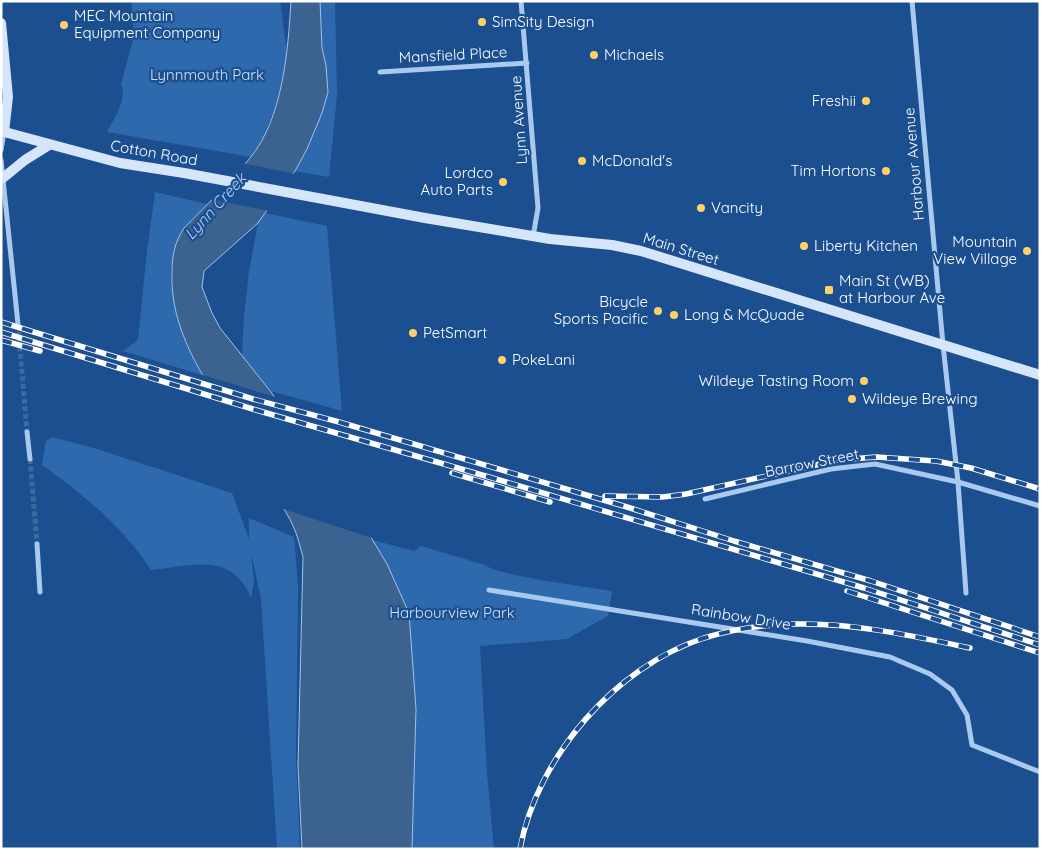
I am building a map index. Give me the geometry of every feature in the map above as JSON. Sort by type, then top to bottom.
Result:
[{"type":"main road","points":[[1,23],[8,97],[3,131]]},
{"type":"main road","name":"Cotton Road","points":[[3,131],[120,163],[304,196]]},
{"type":"main road","points":[[3,178],[49,144]]},
{"type":"main road","name":"Main Street","points":[[304,196],[533,236],[612,245],[641,251],[1040,375]]},
{"type":"street","name":"Lynn Avenue","points":[[521,1],[538,208],[533,236]]},
{"type":"street","name":"Harbour Avenue","points":[[912,1],[943,345],[958,482],[966,593]]},
{"type":"street","name":"Mansfield Place","points":[[380,72],[527,63]]},
{"type":"street","points":[[1,150],[3,131]]},
{"type":"street","points":[[1,160],[18,324]]},
{"type":"street","points":[[27,432],[30,459]]},
{"type":"street","name":"Barrow Street","points":[[705,499],[831,469],[875,464],[958,482],[1040,506]]},
{"type":"street","points":[[37,544],[40,592]]},
{"type":"street","name":"Rainbow Drive","points":[[489,590],[807,640],[890,657],[930,674],[952,690],[967,715],[972,745],[1040,772]]},
{"type":"green space","name":"Lynnmouth Park","points":[[131,1],[280,1],[287,53],[283,81],[264,136],[251,157],[107,132],[123,96],[121,84],[134,36]]},
{"type":"green space","points":[[320,1],[335,1],[337,95],[329,177],[295,171],[307,149],[326,66],[322,48]]},
{"type":"green space","points":[[155,192],[207,204],[184,229],[171,265],[171,284],[179,322],[202,375],[123,351],[138,340]]},
{"type":"green space","points":[[265,213],[327,226],[342,411],[271,391],[242,356],[249,271],[258,223]]},
{"type":"green space","points":[[52,437],[97,449],[232,493],[249,539],[249,518],[294,537],[298,585],[296,758],[300,849],[277,849],[261,599],[251,552],[254,583],[251,598],[243,583],[233,573],[222,567],[196,565],[151,570],[128,540],[101,512],[42,465],[46,441]]},
{"type":"green space","name":"Harbourview Park","points":[[373,540],[414,551],[421,546],[525,577],[612,591],[608,616],[567,639],[480,646],[487,773],[494,849],[412,849],[416,709],[387,564]]},
{"type":"water","name":"Lynn Creek","points":[[291,1],[320,1],[322,48],[326,66],[328,92],[322,113],[307,149],[295,171],[258,223],[204,271],[202,287],[220,328],[271,392],[354,509],[387,564],[409,613],[416,709],[412,849],[302,849],[298,766],[303,557],[288,515],[199,370],[182,332],[173,292],[173,260],[176,244],[181,233],[250,158],[270,124],[282,83]]},
{"type":"pier","points":[[242,163],[295,174],[270,211],[208,199]]},
{"type":"pier","points":[[199,374],[279,398],[330,469],[375,539],[280,508]]},
{"type":"tunnel","points":[[18,324],[27,432]]},
{"type":"tunnel","points":[[30,459],[37,544]]},
{"type":"railway","points":[[1,322],[253,399],[339,422],[627,507],[871,581],[1040,637]]},
{"type":"railway","points":[[1,332],[256,410],[864,588],[1040,645]]},
{"type":"railway","points":[[1,340],[40,351]]},
{"type":"railway","points":[[605,496],[663,497],[686,494],[838,460],[876,457],[936,461],[971,468],[1040,489]]},
{"type":"railway","points":[[452,473],[550,502]]},
{"type":"railway","points":[[847,591],[1040,653]]},
{"type":"railway","points":[[520,849],[529,815],[543,781],[562,749],[585,720],[611,693],[640,670],[671,652],[704,638],[727,632],[786,624],[819,624],[862,628],[970,648]]},
{"type":"place","name":"SimSity Design","points":[[482,22]]},
{"type":"place","name":"MEC Mountain Equipment Company","points":[[64,25]]},
{"type":"place","name":"Michaels","points":[[594,55]]},
{"type":"place","name":"Freshii","points":[[866,101]]},
{"type":"place","name":"McDonald's","points":[[582,161]]},
{"type":"place","name":"Tim Hortons","points":[[886,171]]},
{"type":"place","name":"Lordco Auto Parts","points":[[503,182]]},
{"type":"place","name":"Vancity","points":[[701,208]]},
{"type":"place","name":"Liberty Kitchen","points":[[804,246]]},
{"type":"place","name":"Mountain View Village","points":[[1027,251]]},
{"type":"place","name":"Main St (WB) at Harbour Ave","points":[[829,290]]},
{"type":"place","name":"Bicycle Sports Pacific","points":[[658,311]]},
{"type":"place","name":"Long & McQuade","points":[[674,315]]},
{"type":"place","name":"PetSmart","points":[[413,333]]},
{"type":"place","name":"PokeLani","points":[[502,360]]},
{"type":"place","name":"Wildeye Tasting Room","points":[[864,381]]},
{"type":"place","name":"Wildeye Brewing","points":[[852,399]]}]
